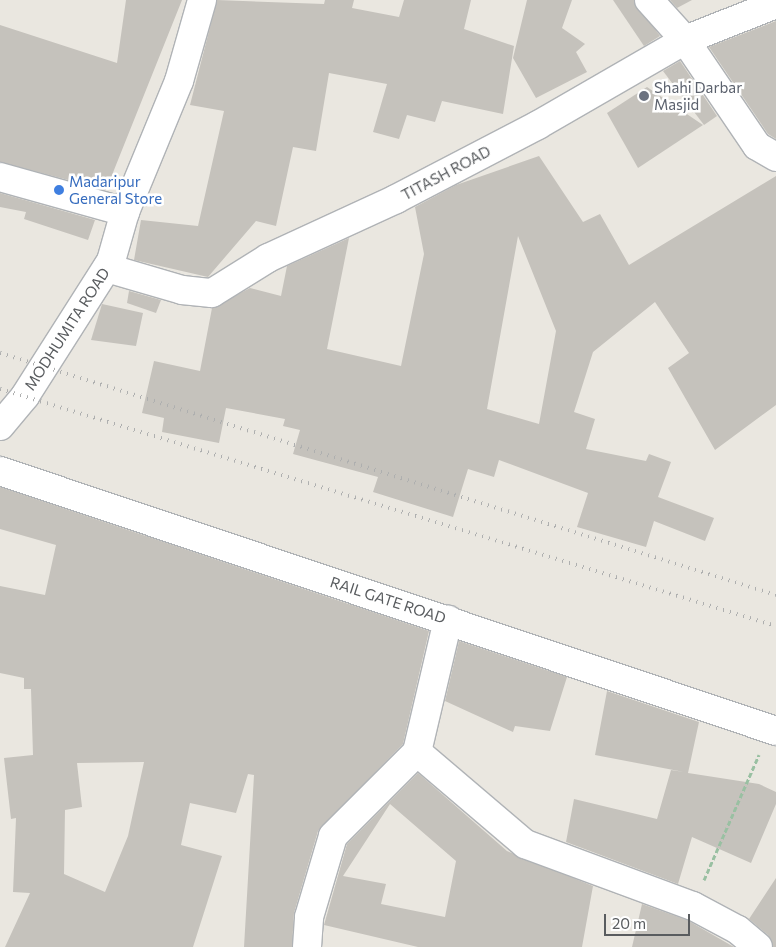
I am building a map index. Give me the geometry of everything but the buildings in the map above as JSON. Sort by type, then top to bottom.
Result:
[{"type":"street","name":"MODHUMITA ROAD","points":[[0,426],[25,396],[108,268],[125,212],[179,80],[202,0]]},
{"type":"street","points":[[649,0],[685,40],[757,146],[776,156]]},
{"type":"street","name":"TITASH ROAD","points":[[108,268],[182,290],[212,293],[268,258],[396,199],[538,125],[685,40],[776,4]]},
{"type":"street","points":[[0,177],[125,212]]},
{"type":"street","name":"RAIL GATE ROAD","points":[[0,471],[773,730]]},
{"type":"street","points":[[307,947],[309,917],[333,836],[416,752],[448,620]]},
{"type":"street","points":[[416,752],[526,844],[693,906],[738,930],[758,947]]},
{"type":"path","points":[[693,906],[773,730]]},
{"type":"railway","points":[[0,353],[776,595]]},
{"type":"railway","points":[[0,389],[776,626]]},
{"type":"place","name":"Shahi Darbar Masjid","points":[[644,96]]},
{"type":"place","name":"Madaripur General Store","points":[[59,190]]}]
